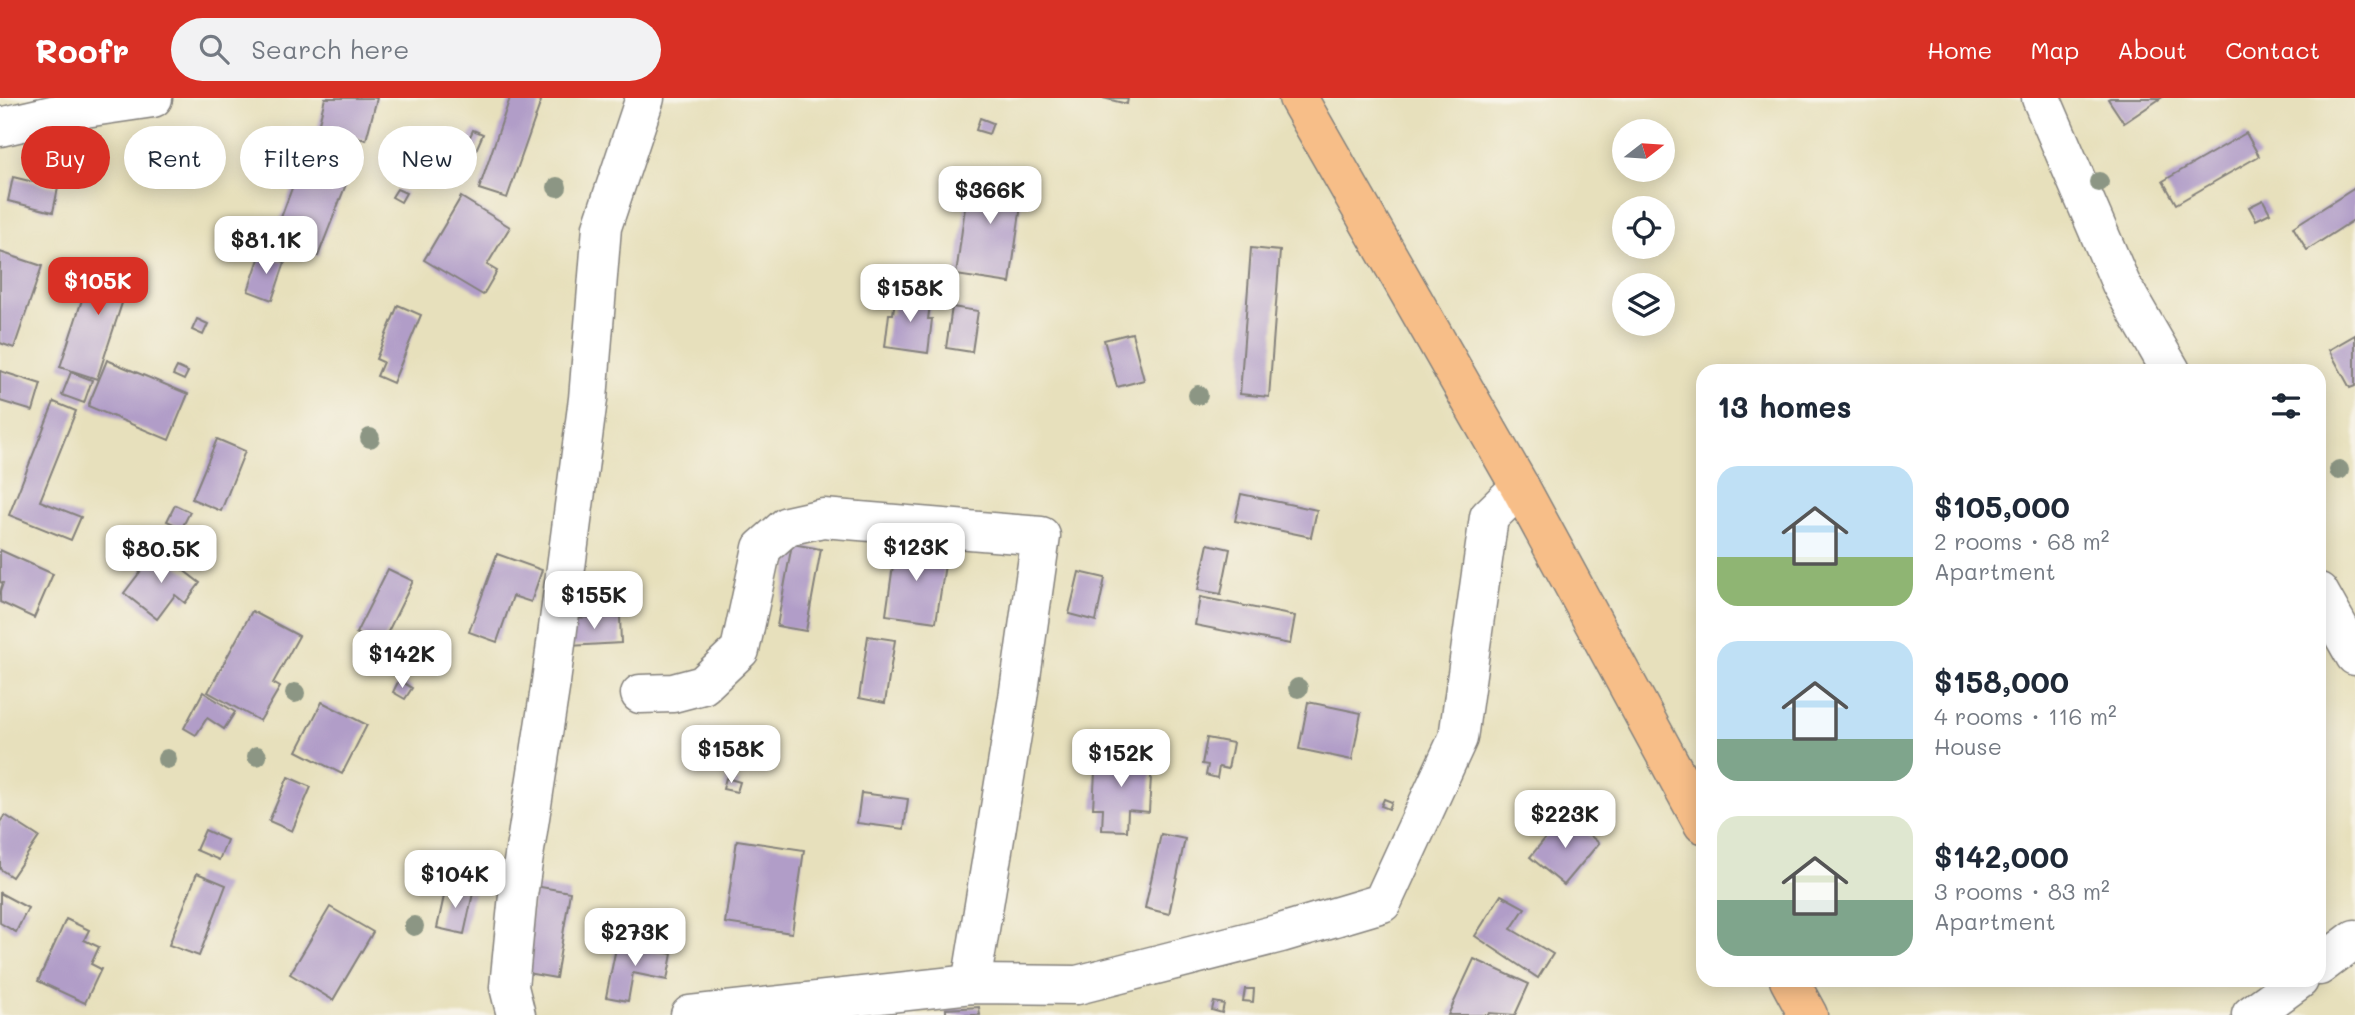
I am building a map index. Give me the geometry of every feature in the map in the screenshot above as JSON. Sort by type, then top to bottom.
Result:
[{"type":"main road","points":[[1298,98],[1520,487],[1696,811]]},
{"type":"main road","points":[[1793,987],[1808,1015]]},
{"type":"street","points":[[0,127],[76,104],[153,98]]},
{"type":"street","points":[[516,1015],[509,987],[518,895],[551,682],[588,400],[602,227],[645,98]]},
{"type":"street","points":[[2042,98],[2121,284],[2167,364]]},
{"type":"street","points":[[690,1015],[971,984],[1077,985],[1281,933],[1382,904],[1458,738],[1489,517],[1520,487]]},
{"type":"street","points":[[640,694],[673,693],[703,685],[740,650],[762,548],[787,526],[823,518],[1041,536],[1018,698],[971,984]]},
{"type":"street","points":[[2326,604],[2355,656]]},
{"type":"street","points":[[2326,961],[2355,939]]},
{"type":"street","points":[[2251,1015],[2289,987]]},
{"type":"building","points":[[325,98],[377,98],[366,140],[364,126],[318,126]]},
{"type":"building","points":[[510,98],[533,98],[541,101],[507,198],[479,189]]},
{"type":"building","points":[[1103,98],[1128,98],[1127,104]]},
{"type":"building","points":[[2161,98],[2124,123],[2108,99]]},
{"type":"building","points":[[980,118],[993,123],[989,134],[976,130]]},
{"type":"building","points":[[477,132],[483,134],[477,148]]},
{"type":"building","points":[[2246,133],[2259,156],[2176,204],[2163,181]]},
{"type":"building","points":[[970,169],[1025,177],[1010,283],[956,275]]},
{"type":"building","points":[[13,177],[21,179],[21,189],[58,189],[53,212],[8,201]]},
{"type":"building","points":[[2355,188],[2355,219],[2307,250],[2293,227]]},
{"type":"building","points":[[292,189],[344,189],[318,256],[273,239]]},
{"type":"building","points":[[397,189],[406,193],[401,202],[392,197]]},
{"type":"building","points":[[461,197],[510,227],[487,265],[497,271],[483,295],[424,260]]},
{"type":"building","points":[[2263,200],[2270,213],[2256,220],[2249,207]]},
{"type":"building","points":[[1251,248],[1280,251],[1269,397],[1240,394]]},
{"type":"building","points":[[0,252],[42,266],[14,348],[0,343]]},
{"type":"building","points":[[261,253],[285,262],[272,300],[248,291]]},
{"type":"building","points":[[95,260],[144,276],[137,297],[125,294],[97,379],[60,367]]},
{"type":"building","points":[[896,293],[931,298],[928,319],[932,319],[928,353],[885,347],[889,314],[893,314]]},
{"type":"building","points":[[398,305],[421,315],[393,383],[377,376],[383,362],[376,359]]},
{"type":"building","points":[[952,307],[978,311],[972,352],[946,348]]},
{"type":"building","points":[[197,319],[208,324],[203,335],[192,330]]},
{"type":"building","points":[[1132,333],[1144,380],[1117,387],[1104,340]]},
{"type":"building","points":[[2355,335],[2355,386],[2350,388],[2329,350]]},
{"type":"building","points":[[107,360],[188,394],[169,440],[88,406]]},
{"type":"building","points":[[177,367],[188,372],[184,380],[173,375]]},
{"type":"building","points":[[0,371],[41,384],[33,411],[0,401]]},
{"type":"building","points":[[71,372],[92,380],[84,403],[62,395]]},
{"type":"building","points":[[54,402],[76,411],[40,501],[81,517],[71,540],[9,515]]},
{"type":"building","points":[[217,439],[245,451],[221,511],[192,499]]},
{"type":"building","points":[[1241,494],[1317,510],[1311,537],[1235,521]]},
{"type":"building","points":[[175,505],[190,512],[182,528],[167,521]]},
{"type":"building","points":[[792,544],[821,549],[806,631],[777,626]]},
{"type":"building","points":[[896,544],[947,552],[936,622],[886,615]]},
{"type":"building","points":[[1208,544],[1230,549],[1221,594],[1198,590]]},
{"type":"building","points":[[0,550],[53,574],[34,618],[0,602],[3,583],[0,582]]},
{"type":"building","points":[[157,550],[200,583],[185,603],[175,595],[157,619],[124,593]]},
{"type":"building","points":[[497,554],[542,570],[531,602],[513,596],[497,642],[469,632]]},
{"type":"building","points":[[112,555],[122,559],[119,564],[110,560]]},
{"type":"building","points":[[388,569],[413,581],[381,646],[356,633]]},
{"type":"building","points":[[1079,572],[1105,578],[1096,621],[1069,614]]},
{"type":"building","points":[[1200,597],[1295,616],[1290,644],[1195,625]]},
{"type":"building","points":[[252,611],[299,636],[273,683],[280,687],[260,721],[208,692]]},
{"type":"building","points":[[620,616],[621,643],[569,646],[568,618]]},
{"type":"building","points":[[868,636],[895,640],[885,703],[859,698]]},
{"type":"building","points":[[399,680],[412,688],[405,699],[393,692]]},
{"type":"building","points":[[203,692],[235,712],[224,729],[207,718],[196,735],[184,728]]},
{"type":"building","points":[[322,702],[367,725],[342,774],[297,751]]},
{"type":"building","points":[[1308,702],[1361,713],[1352,760],[1299,749]]},
{"type":"building","points":[[1207,738],[1233,743],[1228,769],[1219,767],[1217,778],[1206,775],[1208,765],[1202,764]]},
{"type":"building","points":[[1096,755],[1152,759],[1149,812],[1128,810],[1127,831],[1102,830],[1103,808],[1093,808]]},
{"type":"building","points":[[288,777],[311,787],[292,831],[269,821]]},
{"type":"building","points":[[726,778],[740,782],[737,792],[723,789]]},
{"type":"building","points":[[861,793],[908,799],[904,829],[857,823]]},
{"type":"building","points":[[1384,799],[1392,802],[1389,809],[1381,806]]},
{"type":"building","points":[[1565,814],[1599,843],[1564,885],[1530,857]]},
{"type":"building","points":[[5,815],[39,837],[12,877],[0,869],[0,822]]},
{"type":"building","points":[[205,830],[227,840],[219,860],[196,850]]},
{"type":"building","points":[[1161,834],[1185,839],[1169,914],[1145,908]]},
{"type":"building","points":[[737,840],[804,850],[792,933],[725,923]]},
{"type":"building","points":[[197,873],[226,885],[199,956],[169,945]]},
{"type":"building","points":[[535,886],[570,892],[556,978],[521,972]]},
{"type":"building","points":[[446,887],[473,893],[464,934],[437,928]]},
{"type":"building","points":[[0,893],[28,908],[16,932],[0,923]]},
{"type":"building","points":[[1501,895],[1525,908],[1511,929],[1553,954],[1538,978],[1475,936]]},
{"type":"building","points":[[330,907],[373,932],[333,1000],[290,974]]},
{"type":"building","points":[[66,919],[89,930],[84,940],[99,947],[91,964],[101,969],[85,1003],[38,981]]},
{"type":"building","points":[[617,943],[672,954],[667,980],[633,973],[628,1001],[606,997]]},
{"type":"building","points":[[1474,959],[1529,984],[1515,1015],[1448,1015]]},
{"type":"building","points":[[1245,989],[1254,989],[1253,1002],[1243,1001]]},
{"type":"building","points":[[1214,1002],[1224,1004],[1222,1013],[1212,1010]]},
{"type":"building","points":[[979,1007],[980,1015],[946,1015],[946,1009]]}]
